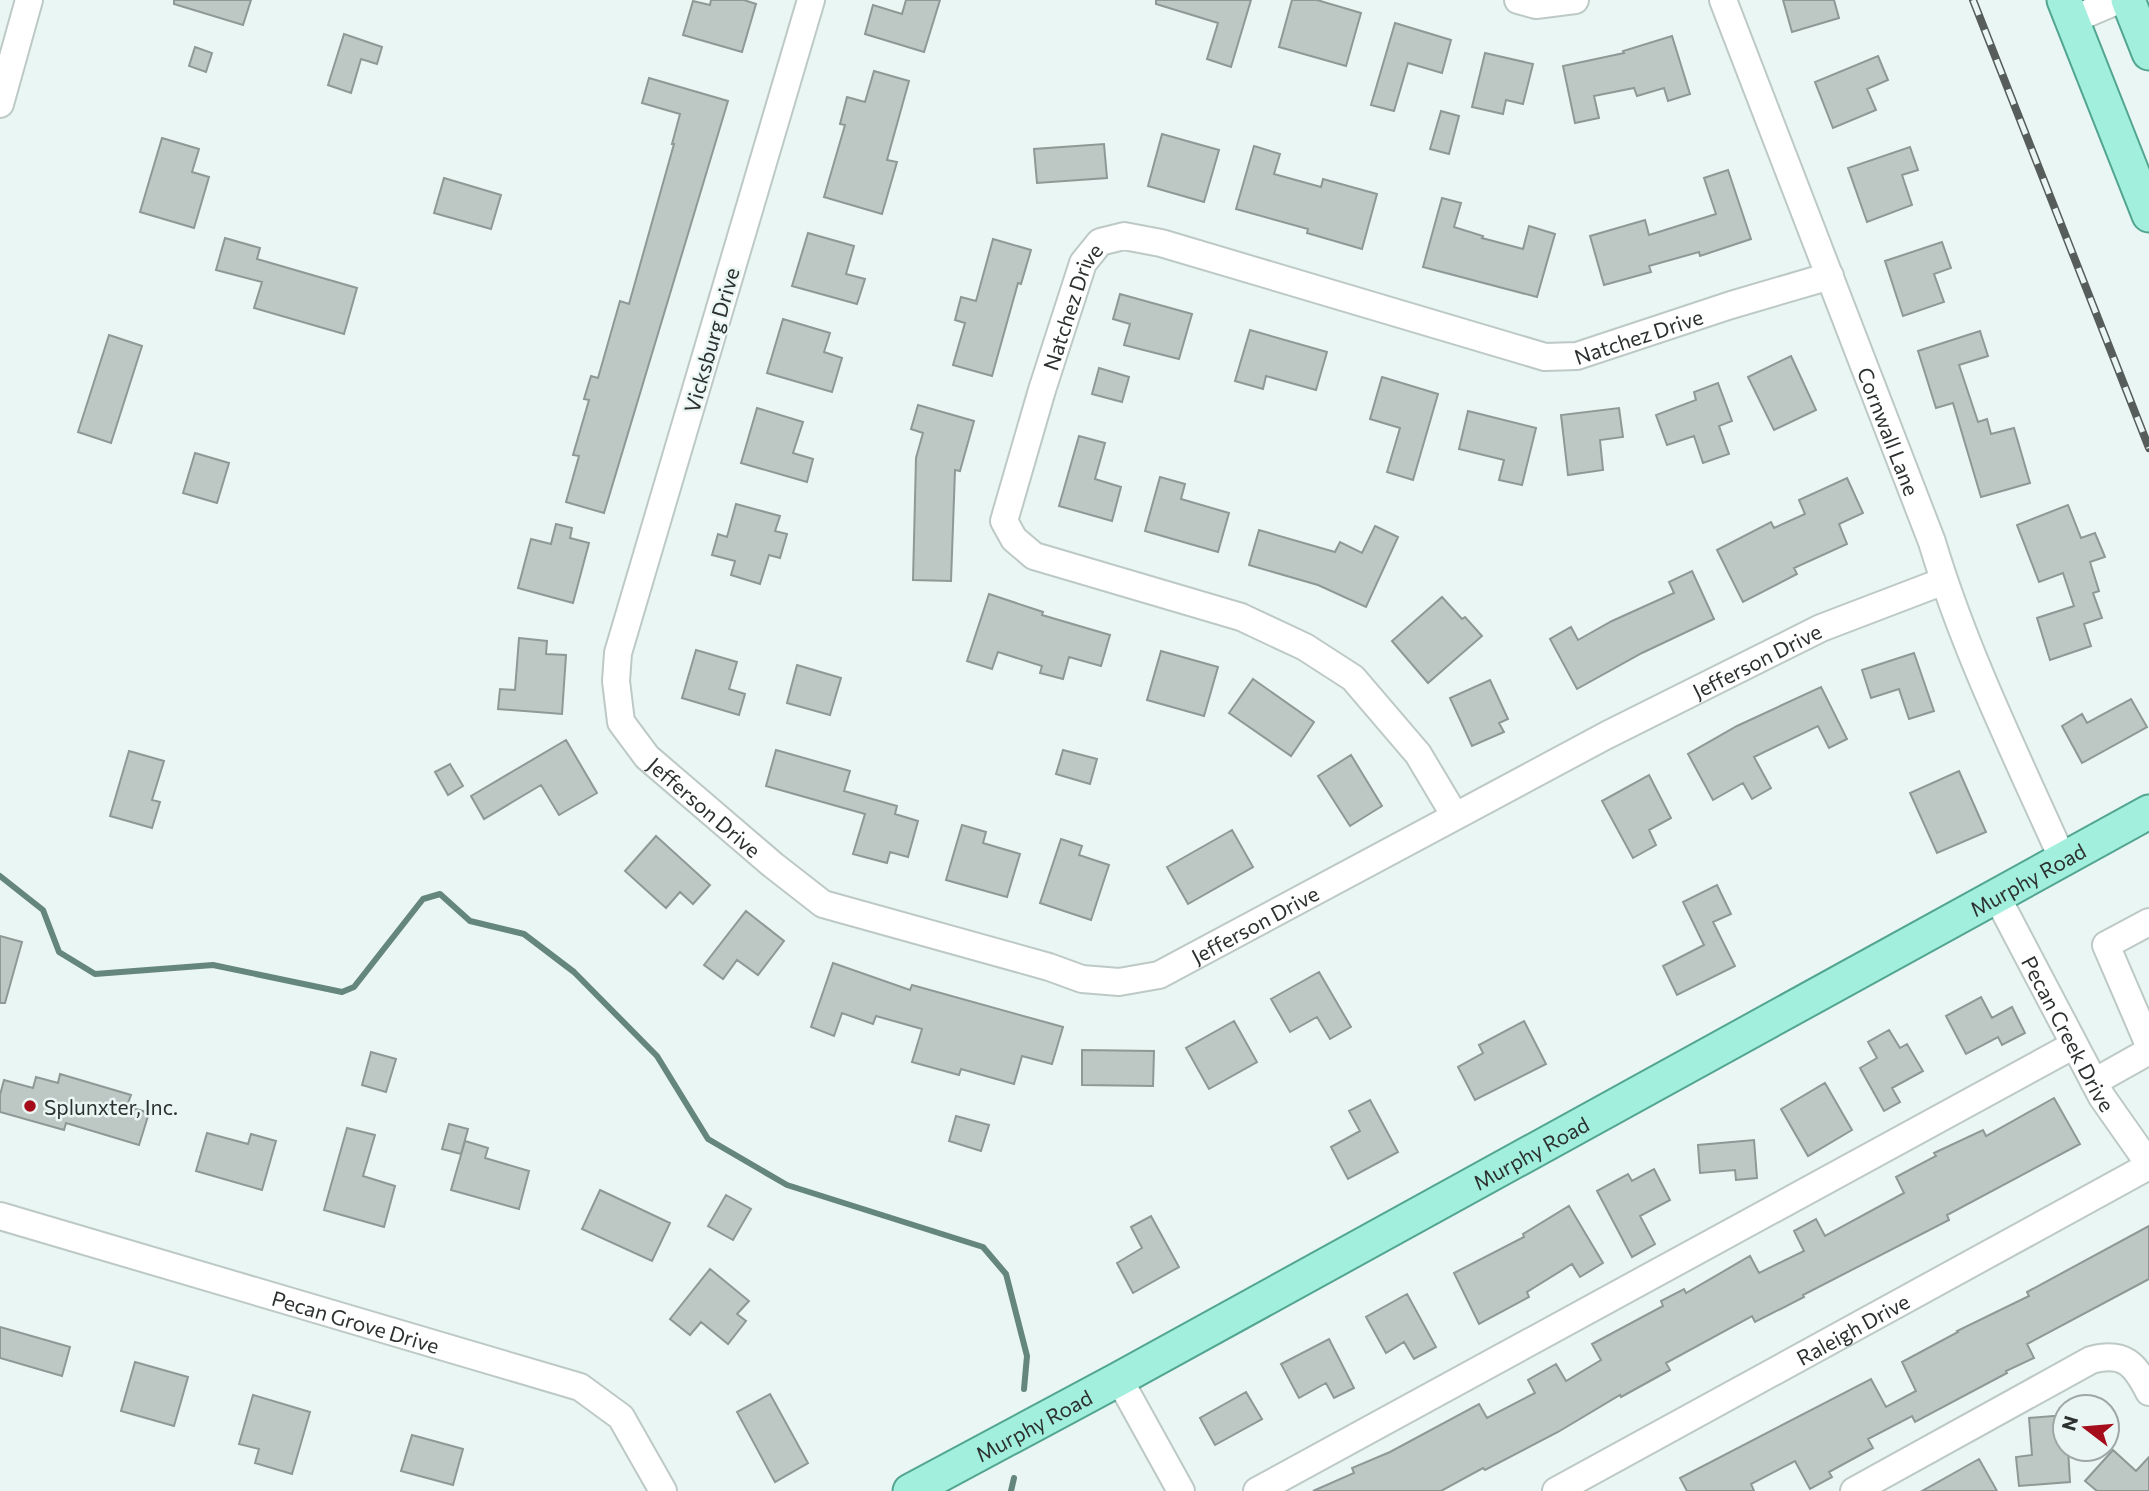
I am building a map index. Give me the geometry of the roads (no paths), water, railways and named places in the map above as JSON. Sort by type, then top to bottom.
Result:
[{"type":"main road","points":[[2128,0],[2149,53]]},
{"type":"main road","points":[[2068,10],[2149,215]]},
{"type":"main road","name":"Murphy Road","points":[[910,1491],[1119,1379],[2149,812]]},
{"type":"street","points":[[0,104],[29,0]]},
{"type":"street","name":"Vicksburg Drive","points":[[616,681],[618,653],[811,0]]},
{"type":"street","points":[[1518,0],[1536,5],[1575,0]]},
{"type":"street","name":"Cornwall Lane","points":[[1723,0],[1932,542],[1953,611],[2063,860]]},
{"type":"street","points":[[2068,10],[2119,0]]},
{"type":"street","name":"Natchez Drive","points":[[1455,816],[1418,754],[1353,678],[1305,646],[1241,617],[1034,556],[1013,539],[1004,521],[1083,263],[1100,242],[1124,236],[1161,243],[1545,356],[1577,356],[1731,305],[1830,276]]},
{"type":"street","name":"Jefferson Drive","points":[[616,681],[621,722],[648,757],[773,865],[823,904],[1049,967],[1082,979],[1119,982],[1159,975],[1607,735],[1821,628],[1944,581]]},
{"type":"street","name":"Pecan Creek Drive","points":[[1997,897],[2094,1082],[2149,1165]]},
{"type":"street","points":[[2149,922],[2106,945],[2149,1045]]},
{"type":"street","points":[[1257,1491],[2074,1045]]},
{"type":"street","points":[[2094,1082],[2149,1051]]},
{"type":"street","name":"Raleigh Drive","points":[[1556,1491],[2149,1165]]},
{"type":"street","name":"Pecan Grove Drive","points":[[0,1216],[580,1387],[621,1417],[663,1491]]},
{"type":"street","points":[[1854,1491],[2091,1360],[2106,1356],[2124,1360],[2138,1370],[2149,1392]]},
{"type":"street","points":[[1119,1379],[1181,1491]]},
{"type":"waterway","points":[[0,876],[43,910],[59,952],[95,974],[213,965],[342,992],[354,987],[423,899],[440,894],[470,921],[524,934],[574,972],[657,1056],[708,1139],[787,1185],[983,1247],[1006,1274],[1027,1356],[1024,1389]]},
{"type":"waterway","points":[[1011,1491],[1014,1478]]},
{"type":"railway","points":[[1973,0],[2149,448]]},
{"type":"place","name":"Splunxter, Inc.","points":[[30,1106]]}]
